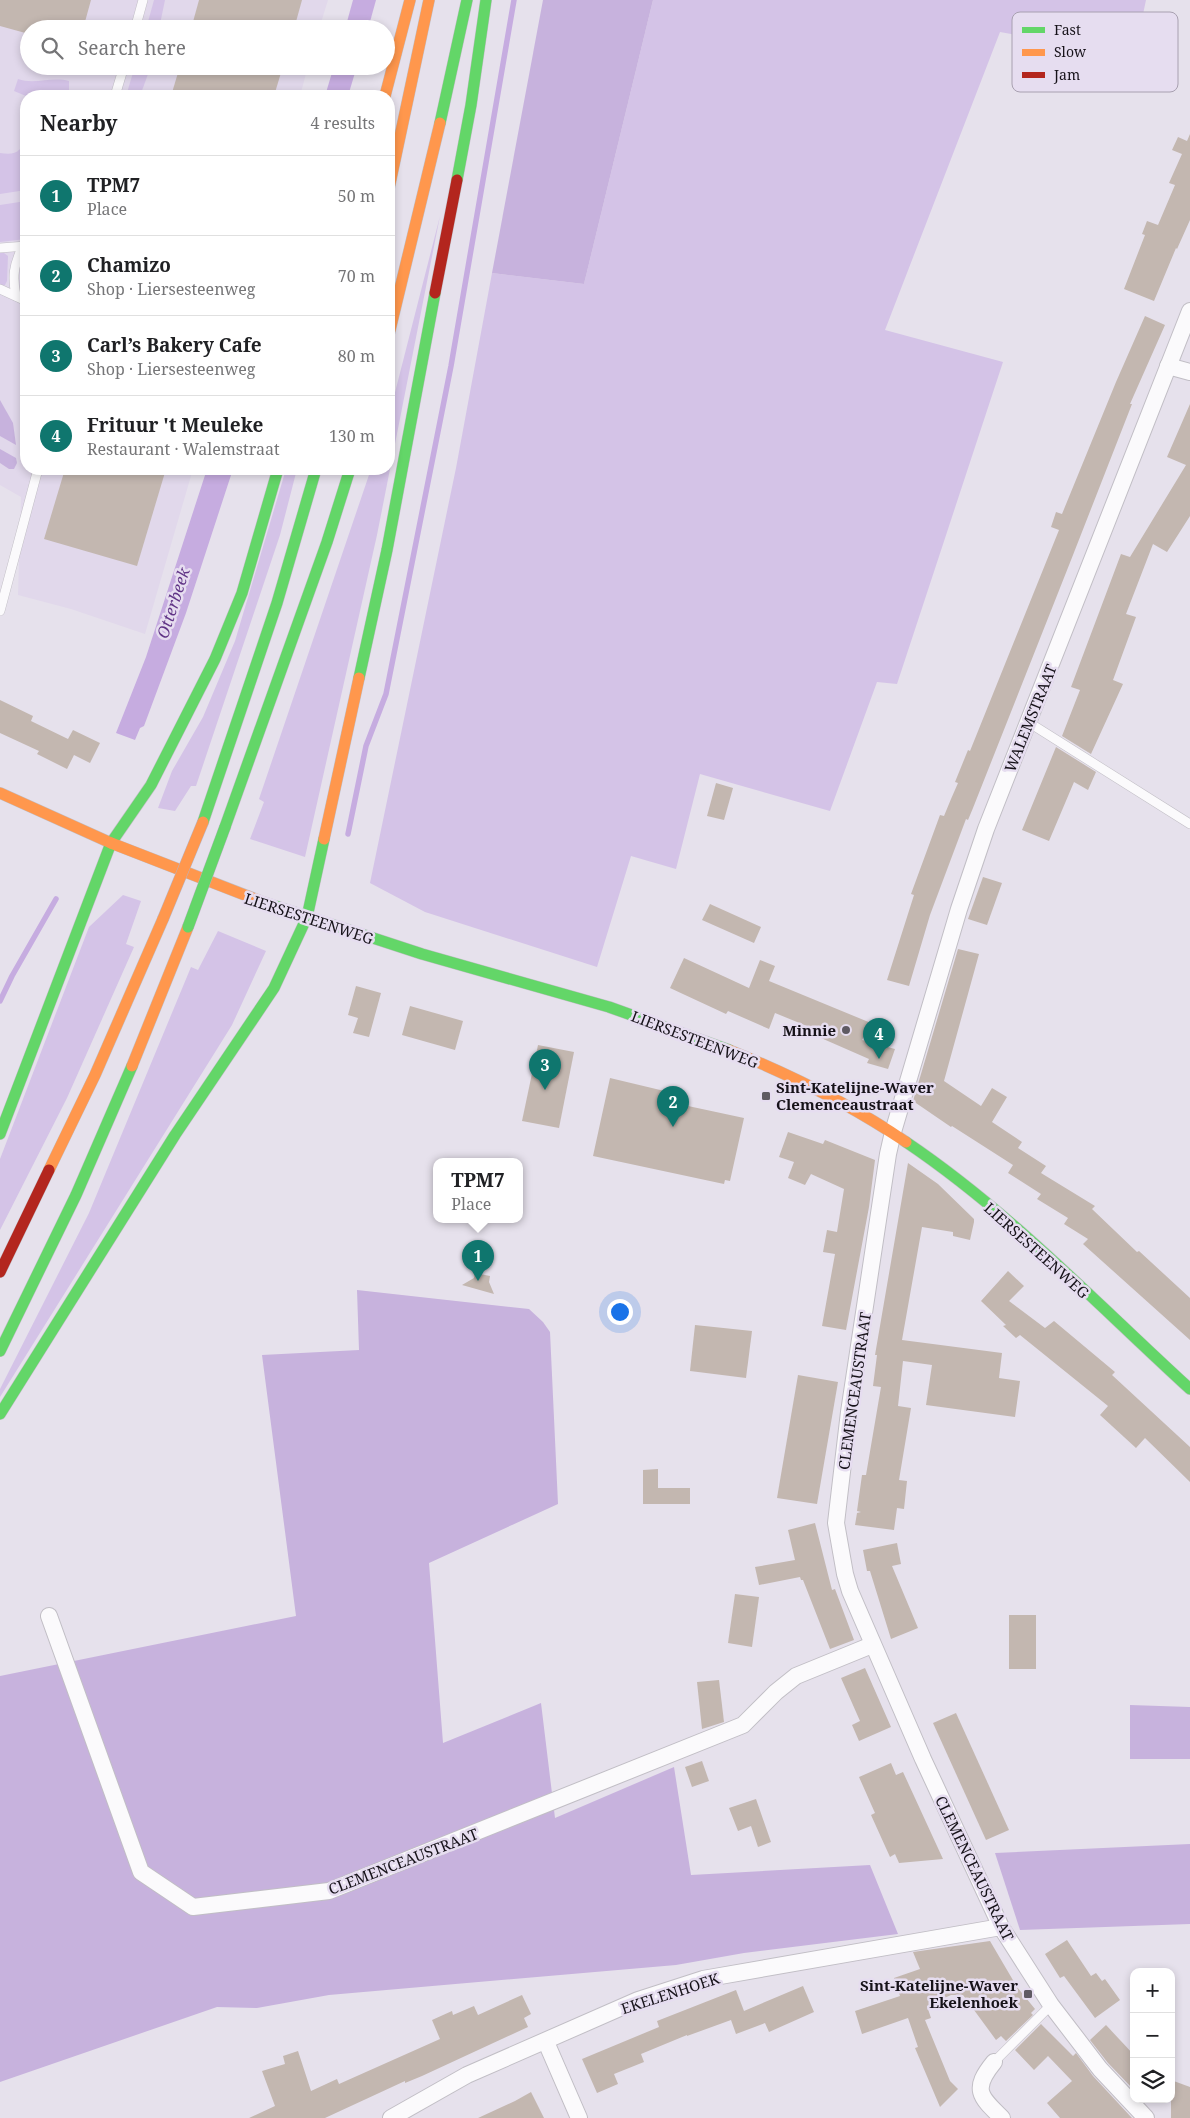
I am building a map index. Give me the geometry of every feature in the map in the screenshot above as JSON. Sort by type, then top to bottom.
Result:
[{"type":"main road","points":[[395,58],[410,0]]},
{"type":"main road","points":[[395,163],[429,0]]},
{"type":"main road","points":[[395,309],[452,74],[467,0]]},
{"type":"main road","points":[[0,1414],[175,1135],[274,988],[307,918],[387,550],[471,105],[486,0]]},
{"type":"main road","points":[[387,90],[390,75]]},
{"type":"main road","points":[[0,1134],[111,844],[151,785],[215,659],[242,593],[276,475]]},
{"type":"main road","points":[[0,1272],[95,1075],[163,919],[202,822],[251,686],[292,559],[314,475]]},
{"type":"main road","points":[[0,1351],[29,1296],[82,1180],[158,1003],[225,827],[324,551],[348,475]]},
{"type":"main road","points":[[0,793],[111,844]]},
{"type":"main road","name":"LIERSESTEENWEG","points":[[111,844],[227,890],[307,918],[459,965],[608,1007],[668,1027],[757,1062],[822,1091],[893,1132],[948,1172],[1030,1242],[1190,1389]]},
{"type":"street","name":"WALEMSTRAAT","points":[[893,1132],[959,909],[986,829],[1190,311]]},
{"type":"street","points":[[1168,366],[1190,372]]},
{"type":"street","name":"CLEMENCEAUSTRAAT","points":[[893,1132],[849,1412],[836,1523],[850,1590],[872,1645],[1001,1927],[1052,2005],[1100,2068],[1146,2118]]},
{"type":"street","name":"CLEMENCEAUSTRAAT","points":[[49,1616],[141,1872],[193,1907],[329,1892],[743,1725],[776,1692],[796,1676],[872,1645]]},
{"type":"street","name":"EKELENHOEK","points":[[391,2118],[467,2075],[546,2042],[638,2000],[703,1979],[1001,1927]]},
{"type":"street","points":[[546,2042],[578,2118]]},
{"type":"street","points":[[994,2062],[982,2077],[982,2095],[1002,2118]]},
{"type":"lane","points":[[137,20],[143,0]]},
{"type":"lane","points":[[117,90],[121,75]]},
{"type":"lane","points":[[0,248],[20,247]]},
{"type":"lane","points":[[16,296],[13,277],[15,264],[20,255]]},
{"type":"lane","points":[[0,289],[20,298]]},
{"type":"lane","points":[[0,611],[36,475]]},
{"type":"lane","points":[[1028,722],[1190,824]]},
{"type":"lane","points":[[994,2062],[1052,2005]]},
{"type":"shaded area","points":[[0,0],[328,0],[322,20],[20,20],[20,75],[306,75],[302,90],[20,90],[20,475],[191,475],[145,634],[71,609],[18,595],[21,497],[0,485]]},
{"type":"shaded area","points":[[154,0],[165,0],[161,20],[148,20]]},
{"type":"shaded area","points":[[543,0],[653,0],[584,284],[492,273]]},
{"type":"shaded area","points":[[653,0],[1146,0],[1143,12],[1012,12],[1012,34],[1000,32],[885,330],[1003,362],[897,684],[877,682],[830,811],[700,774],[676,869],[631,856],[597,967],[425,912],[370,883],[456,468],[492,273],[584,284]]},
{"type":"shaded area","points":[[132,75],[148,75],[142,90],[128,90]]},
{"type":"shaded area","points":[[18,79],[24,81],[56,79],[69,81],[69,90],[20,90],[20,94],[14,91]]},
{"type":"shaded area","points":[[20,149],[20,191],[0,194],[0,153],[10,154]]},
{"type":"shaded area","points":[[20,202],[20,240],[0,242],[0,205]]},
{"type":"shaded area","points":[[440,216],[395,444],[395,392]]},
{"type":"shaded area","points":[[0,252],[8,256],[7,281],[5,285],[0,285]]},
{"type":"shaded area","points":[[0,400],[13,423],[16,445],[0,436]]},
{"type":"shaded area","points":[[0,449],[16,458],[17,463],[14,469],[9,469],[0,463]]},
{"type":"shaded area","points":[[284,475],[295,475],[280,535],[196,786],[191,786],[175,811],[158,808],[172,771],[203,717],[235,641]]},
{"type":"shaded area","points":[[369,475],[389,475],[305,857],[250,839],[264,802],[259,799]]},
{"type":"shaded area","points":[[123,895],[141,901],[126,944],[134,947],[67,1098],[0,1230],[0,1159],[89,927]]},
{"type":"shaded area","points":[[218,931],[266,951],[232,1025],[0,1397],[0,1389],[89,1213],[191,967],[198,970]]},
{"type":"shaded area","points":[[357,1290],[529,1309],[543,1322],[550,1332],[558,1504],[429,1563],[443,1743],[541,1703],[555,1818],[674,1767],[691,1875],[870,1865],[898,1934],[744,1953],[676,1965],[329,1995],[257,2008],[217,2007],[0,2082],[0,1676],[296,1616],[262,1355],[359,1350]]},
{"type":"shaded area","points":[[1130,1705],[1190,1707],[1190,1759],[1130,1759]]},
{"type":"shaded area","points":[[1190,1844],[1190,1924],[1020,1930],[995,1853]]},
{"type":"water","points":[[353,0],[376,0],[370,20],[347,20]]},
{"type":"water","points":[[331,75],[354,75],[350,90],[327,90]]},
{"type":"water","points":[[205,475],[231,475],[186,613],[144,726],[140,728],[135,740],[116,733],[146,657]]},
{"type":"building","points":[[0,0],[91,0],[85,20],[20,20],[20,32],[0,26]]},
{"type":"building","points":[[199,0],[302,0],[296,20],[193,20]]},
{"type":"building","points":[[177,75],[280,75],[276,90],[173,90]]},
{"type":"building","points":[[1190,134],[1190,220],[1154,301],[1124,289],[1145,235],[1142,234],[1147,221],[1158,225],[1175,185],[1169,183],[1182,154],[1172,150],[1178,137],[1187,141]]},
{"type":"building","points":[[1145,316],[1165,325],[1130,404],[1132,404],[1073,555],[973,808],[968,820],[966,819],[930,915],[909,986],[887,980],[914,895],[911,894],[940,815],[944,816],[958,783],[955,782],[968,750],[970,751],[1059,530],[1051,527],[1056,512],[1062,514]]},
{"type":"building","points":[[1190,404],[1190,516],[1167,552],[1153,544],[1126,614],[1136,617],[1113,680],[1123,684],[1091,754],[1062,736],[1080,690],[1071,687],[1121,554],[1130,557],[1186,465],[1167,457]]},
{"type":"building","points":[[63,475],[164,475],[137,566],[44,539]]},
{"type":"building","points":[[0,700],[33,716],[31,721],[68,739],[73,730],[100,743],[90,763],[74,755],[67,769],[37,754],[39,751],[0,733]]},
{"type":"building","points":[[1056,747],[1096,772],[1088,790],[1074,782],[1049,841],[1022,830]]},
{"type":"building","points":[[716,783],[733,788],[724,820],[707,816]]},
{"type":"building","points":[[983,877],[1002,883],[987,925],[968,919]]},
{"type":"building","points":[[710,904],[761,927],[754,943],[702,920]]},
{"type":"building","points":[[958,949],[979,954],[944,1081],[981,1106],[992,1088],[1007,1097],[992,1122],[1022,1142],[1018,1148],[1046,1166],[1041,1173],[1095,1206],[1092,1209],[1137,1252],[1139,1251],[1190,1298],[1190,1340],[1083,1244],[1088,1239],[1064,1224],[1068,1218],[1037,1199],[1041,1194],[1008,1173],[1013,1165],[913,1101]]},
{"type":"building","points":[[684,958],[749,988],[760,960],[775,966],[769,981],[871,1023],[862,1040],[895,1049],[888,1069],[867,1063],[869,1059],[821,1038],[824,1033],[775,1013],[769,1029],[728,1011],[726,1014],[670,988]]},
{"type":"building","points":[[356,986],[381,993],[369,1037],[353,1033],[358,1018],[348,1015]]},
{"type":"building","points":[[410,1006],[463,1021],[455,1050],[402,1035]]},
{"type":"building","points":[[538,1045],[574,1052],[559,1128],[522,1121]]},
{"type":"building","points":[[610,1078],[677,1094],[674,1103],[744,1118],[730,1181],[725,1180],[724,1184],[593,1156]]},
{"type":"building","points":[[788,1132],[823,1144],[825,1140],[875,1160],[869,1207],[846,1330],[822,1326],[835,1254],[823,1252],[827,1230],[837,1232],[844,1189],[811,1174],[805,1185],[788,1178],[794,1162],[779,1157]]},
{"type":"building","points":[[908,1163],[938,1184],[974,1219],[974,1222],[970,1240],[953,1236],[953,1232],[922,1227],[902,1340],[1002,1353],[999,1378],[1020,1381],[1015,1417],[926,1405],[932,1365],[903,1361],[898,1406],[911,1408],[899,1480],[907,1481],[904,1509],[897,1508],[894,1530],[855,1525],[857,1513],[861,1512],[857,1511],[862,1475],[866,1475],[881,1387],[873,1386],[877,1355],[875,1355]]},
{"type":"building","points":[[1008,1271],[1024,1286],[1009,1301],[1045,1328],[1054,1321],[1115,1372],[1112,1375],[1190,1447],[1190,1482],[1145,1438],[1136,1448],[1100,1415],[1108,1406],[1020,1335],[1016,1338],[1003,1326],[1006,1325],[981,1301]]},
{"type":"building","points":[[475,1273],[490,1276],[489,1282],[494,1294],[462,1285],[474,1278]]},
{"type":"building","points":[[695,1325],[752,1331],[746,1378],[690,1371]]},
{"type":"building","points":[[798,1375],[838,1382],[817,1504],[777,1498]]},
{"type":"building","points":[[658,1469],[658,1488],[690,1488],[690,1504],[643,1504],[643,1470]]},
{"type":"building","points":[[815,1523],[832,1590],[835,1589],[854,1640],[830,1649],[803,1580],[800,1577],[759,1585],[755,1567],[795,1560],[788,1530]]},
{"type":"building","points":[[897,1543],[901,1564],[892,1566],[918,1628],[891,1639],[870,1571],[867,1571],[863,1550]]},
{"type":"building","points":[[735,1594],[759,1597],[752,1647],[728,1643]]},
{"type":"building","points":[[1009,1615],[1036,1615],[1036,1669],[1009,1669]]},
{"type":"building","points":[[865,1668],[891,1727],[859,1741],[852,1725],[860,1721],[841,1678]]},
{"type":"building","points":[[719,1680],[724,1722],[702,1729],[697,1682]]},
{"type":"building","points":[[956,1713],[1009,1830],[986,1840],[933,1723]]},
{"type":"building","points":[[702,1761],[709,1781],[692,1787],[685,1767]]},
{"type":"building","points":[[891,1763],[896,1775],[903,1772],[943,1859],[899,1863],[895,1854],[890,1857],[871,1815],[875,1813],[859,1777]]},
{"type":"building","points":[[756,1799],[771,1842],[758,1847],[751,1826],[738,1831],[729,1808]]},
{"type":"building","points":[[1067,1940],[1091,1976],[1096,1973],[1102,1981],[1105,1979],[1120,2000],[1095,2018],[1064,1976],[1060,1978],[1045,1954]]},
{"type":"building","points":[[990,1941],[1017,1987],[1035,2009],[1031,2013],[1033,2015],[1006,2041],[1001,2036],[996,2040],[963,1995],[951,1995],[927,2006],[931,2018],[925,2020],[950,2081],[958,2089],[940,2107],[915,2048],[918,2047],[908,2018],[862,2034],[855,2011],[900,1996],[894,1978],[920,1969],[913,1952]]},
{"type":"building","points":[[803,1986],[814,2012],[769,2032],[765,2023],[736,2034],[731,2020],[687,2035],[641,2054],[644,2062],[614,2074],[618,2084],[597,2093],[582,2059],[659,2027],[657,2021],[736,1990],[744,2011]]},
{"type":"building","points":[[522,1995],[531,2014],[524,2018],[528,2027],[422,2076],[405,2083],[405,2081],[325,2118],[249,2118],[275,2106],[262,2071],[285,2064],[283,2056],[298,2051],[311,2091],[337,2079],[339,2084],[440,2039],[432,2020],[452,2011],[453,2015],[474,2006],[478,2015]]},
{"type":"building","points":[[1041,2024],[1073,2056],[1076,2053],[1093,2076],[1132,2118],[1060,2118],[1047,2103],[1072,2081],[1048,2056],[1034,2070],[1015,2050]]},
{"type":"building","points":[[1106,2025],[1130,2051],[1130,2086],[1108,2063],[1090,2040]]},
{"type":"building","points":[[1175,2081],[1190,2087],[1190,2118],[1171,2118],[1171,2103],[1175,2103]]},
{"type":"building","points":[[531,2092],[544,2118],[478,2118],[515,2101]]},
{"type":"waterway","points":[[348,834],[366,746],[386,694],[451,366],[514,0]]},
{"type":"waterway","name":"Otterbeek","points":[[0,1001],[12,976],[56,899]]},
{"type":"traffic: fast","points":[[440,123],[467,0]]},
{"type":"traffic: fast","points":[[457,180],[471,105],[486,0]]},
{"type":"traffic: fast","points":[[359,678],[387,550],[435,293]]},
{"type":"traffic: fast","points":[[0,1134],[111,843],[151,785],[215,659],[242,593],[276,475]]},
{"type":"traffic: fast","points":[[203,822],[277,603],[314,475]]},
{"type":"traffic: fast","points":[[225,827],[327,542],[348,475]]},
{"type":"traffic: fast","points":[[188,927],[225,827]]},
{"type":"traffic: fast","points":[[0,1414],[175,1135],[274,988],[307,917],[324,839]]},
{"type":"traffic: fast","points":[[263,902],[422,954],[609,1007],[729,1050]]},
{"type":"traffic: fast","points":[[0,1351],[76,1195],[132,1066]]},
{"type":"traffic: fast","points":[[906,1142],[944,1169],[1017,1229],[1190,1389]]},
{"type":"traffic: slow","points":[[395,58],[410,0]]},
{"type":"traffic: slow","points":[[395,160],[429,0]]},
{"type":"traffic: slow","points":[[387,90],[390,75]]},
{"type":"traffic: slow","points":[[395,309],[440,123]]},
{"type":"traffic: slow","points":[[324,839],[359,678]]},
{"type":"traffic: slow","points":[[0,793],[111,843]]},
{"type":"traffic: slow","points":[[163,919],[203,822]]},
{"type":"traffic: slow","points":[[111,843],[263,902]]},
{"type":"traffic: slow","points":[[49,1170],[95,1075],[163,919]]},
{"type":"traffic: slow","points":[[132,1066],[188,927]]},
{"type":"traffic: slow","points":[[729,1050],[820,1091],[906,1142]]},
{"type":"traffic: jam","points":[[435,293],[457,180]]},
{"type":"traffic: jam","points":[[0,1272],[49,1170]]},
{"type":"place","name":"Minnie","points":[[846,1030]]},
{"type":"place","name":"Frituur 't Meuleke","points":[[879,1059]]},
{"type":"place","name":"Carl’s Bakery Cafe","points":[[545,1090]]},
{"type":"place","name":"Sint-Katelijne-Waver Clemenceaustraat","points":[[766,1096]]},
{"type":"place","name":"Chamizo","points":[[673,1127]]},
{"type":"place","name":"TPM7","points":[[478,1281]]},
{"type":"place","name":"Sint-Katelijne-Waver Ekelenhoek","points":[[1028,1994]]}]
